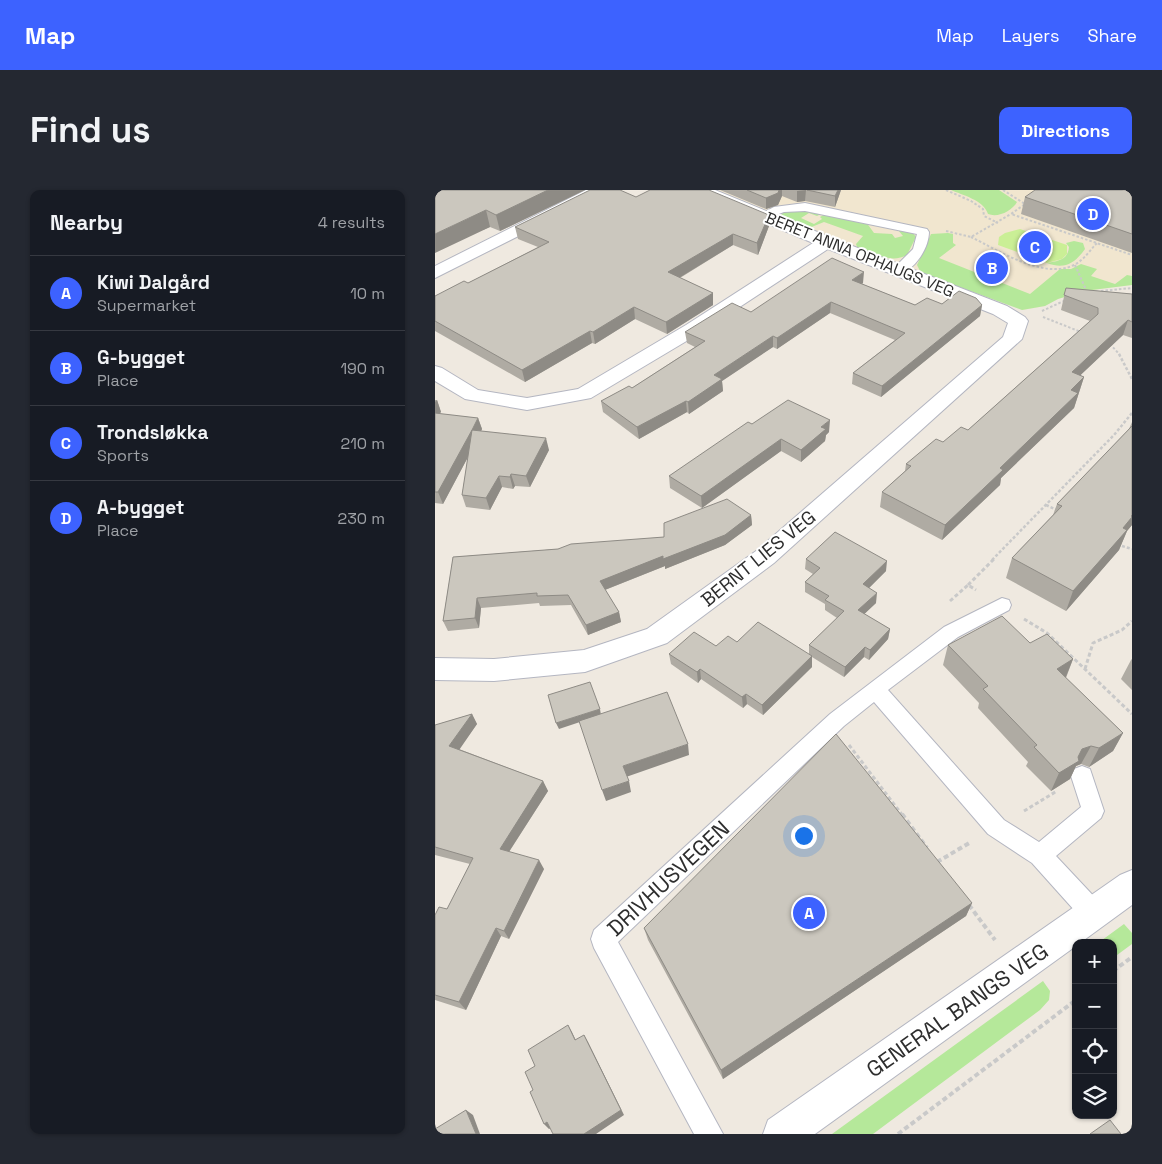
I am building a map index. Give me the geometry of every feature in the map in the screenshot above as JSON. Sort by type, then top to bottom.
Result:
[{"type":"street","points":[[435,273],[598,190]]},
{"type":"street","name":"BERET ANNA OPHAUGS VEG","points":[[701,190],[826,242],[1000,310],[1019,321]]},
{"type":"street","points":[[435,372],[472,395],[527,404],[584,394],[693,329],[826,242]]},
{"type":"street","name":"BERNT LIES VEG","points":[[435,669],[494,670],[585,661],[657,636],[765,557],[1012,339],[1019,321]]},
{"type":"street","name":"GENERAL BANGS VEG","points":[[782,1134],[1132,886]]},
{"type":"lane","points":[[763,216],[772,211],[805,207],[923,232],[922,243],[914,256],[899,270]]},
{"type":"lane","name":"DRIVHUSVEGEN","points":[[709,1134],[603,939],[837,720],[951,632],[1002,605]]},
{"type":"lane","points":[[875,689],[996,827],[1039,855],[1093,913]]},
{"type":"lane","points":[[1039,855],[1093,811],[1082,776]]},
{"type":"path","points":[[946,190],[971,200],[983,209],[984,216],[998,223]]},
{"type":"path","points":[[1003,190],[1025,204]]},
{"type":"path","points":[[971,236],[998,223],[1030,200]]},
{"type":"path","points":[[1011,214],[1097,243],[1112,250],[1132,255]]},
{"type":"path","points":[[923,232],[947,231],[971,236],[1001,254],[1048,268],[1075,265],[1097,243]]},
{"type":"path","points":[[1112,250],[1117,246]]},
{"type":"path","points":[[1075,265],[1088,294]]},
{"type":"path","points":[[1098,292],[1132,288]]},
{"type":"path","points":[[1069,299],[1035,314],[1090,335]]},
{"type":"path","points":[[1108,342],[1117,350],[1132,379]]},
{"type":"path","points":[[949,603],[1114,435],[1132,413]]},
{"type":"path","points":[[1114,435],[1120,438]]},
{"type":"path","points":[[1046,505],[1059,511]]},
{"type":"path","points":[[1122,546],[1132,550]]},
{"type":"path","points":[[968,584],[1047,633],[1132,714]]},
{"type":"path","points":[[1085,669],[1093,643],[1122,630],[1132,621]]},
{"type":"path","points":[[837,720],[845,739],[943,870]]},
{"type":"path","points":[[966,900],[1000,946]]},
{"type":"path","points":[[1117,968],[1132,957]]},
{"type":"path","points":[[897,1134],[1072,1003]]},
{"type":"shaded area","points":[[717,190],[1132,190],[1132,285],[1084,291],[1058,299],[1045,306],[1023,310],[870,253]]},
{"type":"green space","points":[[951,190],[999,190],[1017,202],[1004,213],[992,215],[988,214],[982,205]]},
{"type":"green space","points":[[802,210],[821,214],[817,216],[809,213],[801,218],[814,224],[822,219],[820,217],[825,214],[866,222],[874,233],[892,234],[895,238],[903,236],[898,230],[913,233],[916,237],[907,255],[895,258],[882,257],[857,247],[856,244],[863,236],[824,222],[809,228],[781,217],[782,213]]},
{"type":"green space","points":[[1020,229],[1067,245],[1067,254],[1062,259],[1047,263],[998,245],[999,237],[1005,233]]},
{"type":"green space","points":[[931,234],[953,234],[953,243],[956,245],[939,258],[1030,294],[1060,269],[1071,269],[1081,264],[1097,269],[1091,276],[1115,284],[1127,275],[1132,276],[1132,285],[1084,291],[1058,299],[1045,306],[1022,310],[921,273],[917,265]]},
{"type":"green space","points":[[1074,241],[1083,243],[1085,249],[1077,258],[1069,264],[1059,266],[1047,263],[1065,257],[1069,247],[1066,243]]},
{"type":"green space","points":[[1124,924],[1132,933],[1132,944],[1117,955],[1117,939],[1103,939]]},
{"type":"green space","points":[[1043,981],[1050,991],[1049,1000],[1040,1010],[873,1134],[832,1134]]},
{"type":"building","points":[[435,190],[548,190],[496,215],[486,210],[435,234]]},
{"type":"building","points":[[590,190],[620,190],[636,197],[650,190],[709,190],[769,215],[757,243],[733,234],[668,272],[713,293],[666,322],[634,307],[593,332],[590,331],[522,370],[435,321],[435,296],[464,281],[468,283],[549,242],[515,227]]},
{"type":"building","points":[[747,190],[779,190],[778,193],[766,198]]},
{"type":"building","points":[[807,190],[838,190],[835,196]]},
{"type":"building","points":[[1035,190],[1132,190],[1132,234],[1025,197]]},
{"type":"building","points":[[832,258],[864,272],[852,280],[915,305],[927,298],[942,304],[959,291],[976,298],[982,305],[882,386],[853,373],[905,333],[831,302],[777,338],[773,336],[714,375],[722,379],[688,402],[686,401],[637,427],[601,401],[629,386],[632,388],[705,341],[685,332],[732,303],[751,312]]},
{"type":"building","points":[[1066,288],[1132,294],[1132,322],[1128,320],[1072,372],[1084,377],[1071,390],[1078,393],[1000,468],[1003,470],[945,525],[882,492],[911,466],[906,464],[936,439],[943,442],[961,427],[968,430],[1098,314],[1098,308],[1064,295]]},
{"type":"building","points":[[788,400],[830,420],[821,427],[826,429],[801,450],[781,439],[701,496],[669,476],[748,422],[752,424]]},
{"type":"building","points":[[435,413],[478,418],[438,492],[435,492]]},
{"type":"building","points":[[1132,426],[1132,517],[1123,528],[1127,530],[1073,591],[1012,558],[1062,506],[1057,504]]},
{"type":"building","points":[[472,430],[546,438],[526,476],[511,474],[510,477],[499,476],[486,498],[462,495]]},
{"type":"building","points":[[727,499],[751,515],[725,535],[663,559],[663,556],[600,581],[619,612],[586,625],[568,595],[537,596],[537,593],[477,598],[475,618],[443,621],[453,557],[558,549],[571,544],[664,537],[664,523]]},
{"type":"building","points":[[835,532],[887,561],[863,584],[877,593],[858,610],[890,629],[870,650],[865,647],[845,667],[809,645],[844,611],[825,600],[829,596],[805,582],[820,568],[806,559]]},
{"type":"building","points":[[1002,616],[1030,643],[1047,634],[1073,659],[1057,669],[1123,733],[1099,748],[1091,746],[1082,749],[1078,757],[1079,761],[1059,773],[1034,747],[1037,745],[983,689],[988,686],[948,645]]},
{"type":"building","points":[[758,622],[812,656],[762,705],[746,694],[742,697],[700,669],[697,672],[669,654],[694,632],[716,646],[728,636],[737,642]]},
{"type":"building","points":[[590,682],[600,709],[556,723],[548,695]]},
{"type":"building","points":[[667,692],[688,744],[623,766],[629,781],[602,790],[579,721]]},
{"type":"building","points":[[472,714],[449,746],[543,781],[500,849],[539,860],[504,931],[496,928],[459,1002],[435,995],[435,915],[439,907],[447,909],[473,858],[435,847],[435,725]]},
{"type":"building","points":[[836,734],[972,903],[721,1070],[644,928]]},
{"type":"building","points":[[568,1025],[575,1040],[584,1035],[621,1110],[584,1134],[553,1134],[547,1122],[544,1124],[530,1092],[533,1090],[525,1072],[535,1066],[528,1050]]},
{"type":"building","points":[[466,1110],[476,1134],[435,1134],[435,1129]]},
{"type":"building","points":[[1110,1120],[1121,1134],[1090,1134]]},
{"type":"place","name":"A-bygget","points":[[1093,214]]},
{"type":"place","name":"Trondsløkka","points":[[1035,247]]},
{"type":"place","name":"G-bygget","points":[[992,268]]},
{"type":"place","name":"Kiwi Dalgård","points":[[809,913]]}]
